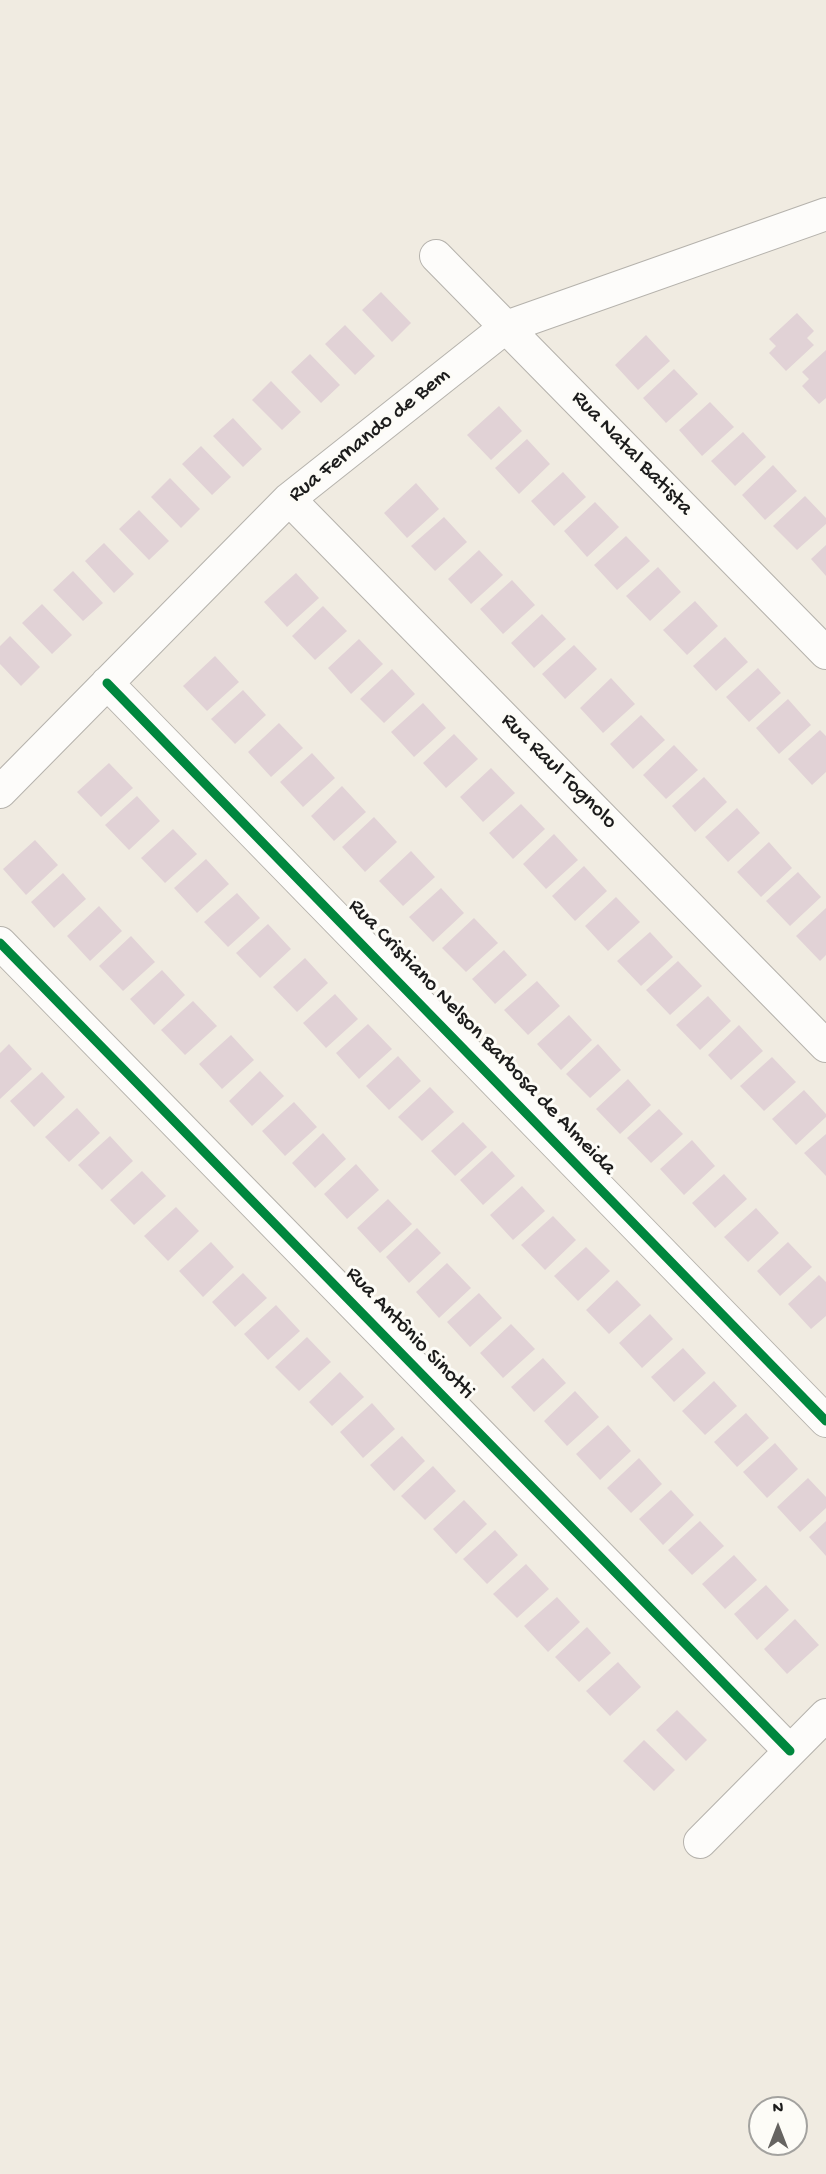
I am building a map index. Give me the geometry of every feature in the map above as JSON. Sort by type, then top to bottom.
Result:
[{"type":"street","name":"Rua Fernando de Bem","points":[[0,792],[289,499],[506,327],[820,225]]},
{"type":"street","name":"Rua Natal Batista","points":[[436,256],[826,653]]},
{"type":"street","name":"Rua Raul Tognolo","points":[[289,499],[826,1046]]},
{"type":"street","name":"Rua Cristiano Nelson Barbosa de Almeida","points":[[107,683],[826,1421]]},
{"type":"street","name":"Rua Antônio Sinotti","points":[[0,943],[790,1751]]},
{"type":"street","points":[[700,1842],[826,1715]]},
{"type":"building","points":[[381,292],[411,323],[392,342],[362,310]]},
{"type":"building","points":[[797,313],[814,331],[807,338],[814,345],[786,371],[769,353],[776,346],[769,339]]},
{"type":"building","points":[[345,325],[375,356],[355,375],[325,344]]},
{"type":"building","points":[[646,335],[670,361],[638,390],[615,365]]},
{"type":"building","points":[[826,350],[826,398],[819,404],[802,386],[809,379],[802,372]]},
{"type":"building","points":[[310,354],[340,385],[321,403],[291,372]]},
{"type":"building","points":[[674,369],[698,394],[666,423],[643,398]]},
{"type":"building","points":[[271,381],[301,412],[282,430],[252,400]]},
{"type":"building","points":[[710,402],[734,427],[702,456],[679,430]]},
{"type":"building","points":[[499,406],[522,431],[491,460],[467,435]]},
{"type":"building","points":[[233,418],[262,449],[243,467],[213,436]]},
{"type":"building","points":[[743,432],[766,457],[735,486],[711,461]]},
{"type":"building","points":[[527,439],[550,464],[519,494],[495,468]]},
{"type":"building","points":[[201,446],[231,477],[212,495],[182,464]]},
{"type":"building","points":[[773,465],[797,491],[765,520],[742,495]]},
{"type":"building","points":[[563,472],[586,497],[554,526],[531,501]]},
{"type":"building","points":[[170,478],[200,509],[181,528],[151,497]]},
{"type":"building","points":[[416,483],[439,509],[407,538],[384,513]]},
{"type":"building","points":[[805,496],[826,518],[826,524],[797,550],[773,526]]},
{"type":"building","points":[[595,502],[619,527],[587,557],[564,531]]},
{"type":"building","points":[[139,510],[169,541],[149,560],[119,529]]},
{"type":"building","points":[[444,517],[467,542],[435,571],[411,546]]},
{"type":"building","points":[[626,536],[650,561],[617,590],[594,565]]},
{"type":"building","points":[[104,543],[134,574],[114,593],[85,561]]},
{"type":"building","points":[[826,545],[826,576],[811,559]]},
{"type":"building","points":[[479,550],[503,575],[471,604],[448,579]]},
{"type":"building","points":[[658,567],[681,592],[650,621],[626,596]]},
{"type":"building","points":[[73,571],[103,603],[83,621],[53,590]]},
{"type":"building","points":[[296,573],[319,598],[287,627],[264,602]]},
{"type":"building","points":[[512,580],[535,605],[503,634],[480,609]]},
{"type":"building","points":[[695,601],[718,626],[687,655],[663,630]]},
{"type":"building","points":[[42,604],[72,635],[52,654],[22,623]]},
{"type":"building","points":[[323,606],[347,631],[315,660],[292,636]]},
{"type":"building","points":[[542,614],[566,639],[534,668],[511,643]]},
{"type":"building","points":[[10,636],[40,667],[21,686],[0,664],[0,646]]},
{"type":"building","points":[[725,637],[748,662],[716,691],[693,666]]},
{"type":"building","points":[[359,639],[383,664],[351,694],[328,668]]},
{"type":"building","points":[[574,645],[597,669],[565,699],[542,674]]},
{"type":"building","points":[[215,656],[239,682],[207,711],[183,686]]},
{"type":"building","points":[[758,668],[781,693],[749,722],[726,697]]},
{"type":"building","points":[[392,669],[415,694],[384,723],[360,699]]},
{"type":"building","points":[[611,678],[635,704],[603,733],[580,708]]},
{"type":"building","points":[[243,690],[266,715],[235,744],[211,719]]},
{"type":"building","points":[[788,699],[811,725],[779,754],[756,728]]},
{"type":"building","points":[[423,703],[446,728],[414,757],[391,732]]},
{"type":"building","points":[[641,715],[665,740],[633,769],[610,744]]},
{"type":"building","points":[[279,723],[303,748],[271,777],[248,752]]},
{"type":"building","points":[[820,730],[826,736],[826,772],[812,785],[788,759]]},
{"type":"building","points":[[454,734],[478,759],[446,788],[423,763]]},
{"type":"building","points":[[674,745],[698,770],[666,799],[643,775]]},
{"type":"building","points":[[312,753],[335,778],[303,807],[280,782]]},
{"type":"building","points":[[109,763],[133,788],[101,817],[77,792]]},
{"type":"building","points":[[491,768],[515,793],[483,822],[460,797]]},
{"type":"building","points":[[704,777],[727,802],[695,832],[672,806]]},
{"type":"building","points":[[342,786],[366,812],[334,841],[311,816]]},
{"type":"building","points":[[137,796],[160,821],[129,850],[105,825]]},
{"type":"building","points":[[521,804],[545,829],[513,859],[489,833]]},
{"type":"building","points":[[737,808],[760,833],[728,862],[705,837]]},
{"type":"building","points":[[374,817],[397,842],[365,872],[342,847]]},
{"type":"building","points":[[173,829],[197,854],[165,883],[141,858]]},
{"type":"building","points":[[554,834],[578,860],[546,889],[523,864]]},
{"type":"building","points":[[35,840],[58,865],[26,895],[3,869]]},
{"type":"building","points":[[769,842],[792,868],[761,897],[737,872]]},
{"type":"building","points":[[411,851],[435,877],[403,906],[379,881]]},
{"type":"building","points":[[206,859],[229,884],[197,913],[174,888]]},
{"type":"building","points":[[584,866],[607,891],[575,921],[552,896]]},
{"type":"building","points":[[798,872],[821,897],[790,926],[766,901]]},
{"type":"building","points":[[63,873],[86,899],[54,928],[31,902]]},
{"type":"building","points":[[441,888],[464,913],[433,942],[409,917]]},
{"type":"building","points":[[237,893],[260,918],[228,947],[204,922]]},
{"type":"building","points":[[616,897],[640,922],[608,951],[585,926]]},
{"type":"building","points":[[99,906],[122,931],[90,961],[67,936]]},
{"type":"building","points":[[826,908],[826,955],[820,961],[796,936]]},
{"type":"building","points":[[474,918],[498,943],[466,972],[442,948]]},
{"type":"building","points":[[268,924],[291,949],[260,978],[236,953]]},
{"type":"building","points":[[650,932],[673,957],[641,986],[617,961]]},
{"type":"building","points":[[131,936],[155,962],[123,991],[99,966]]},
{"type":"building","points":[[504,950],[527,975],[495,1004],[472,979]]},
{"type":"building","points":[[305,958],[328,983],[297,1012],[273,987]]},
{"type":"building","points":[[678,961],[702,986],[670,1015],[646,990]]},
{"type":"building","points":[[162,970],[185,995],[154,1025],[130,999]]},
{"type":"building","points":[[537,981],[560,1006],[528,1035],[504,1010]]},
{"type":"building","points":[[335,994],[358,1019],[326,1048],[303,1023]]},
{"type":"building","points":[[708,996],[731,1021],[700,1050],[676,1025]]},
{"type":"building","points":[[193,1001],[217,1026],[185,1055],[161,1030]]},
{"type":"building","points":[[569,1015],[592,1040],[561,1070],[537,1044]]},
{"type":"building","points":[[368,1024],[392,1049],[359,1079],[336,1053]]},
{"type":"building","points":[[739,1025],[763,1051],[731,1080],[708,1055]]},
{"type":"building","points":[[231,1035],[254,1060],[222,1089],[199,1064]]},
{"type":"building","points":[[9,1044],[32,1069],[0,1099],[0,1053]]},
{"type":"building","points":[[598,1044],[621,1070],[590,1098],[566,1074]]},
{"type":"building","points":[[398,1056],[421,1081],[389,1110],[366,1086]]},
{"type":"building","points":[[772,1057],[796,1082],[764,1111],[740,1086]]},
{"type":"building","points":[[260,1071],[284,1096],[252,1126],[229,1101]]},
{"type":"building","points":[[42,1072],[65,1097],[34,1127],[10,1101]]},
{"type":"building","points":[[628,1079],[651,1105],[620,1134],[596,1109]]},
{"type":"building","points":[[430,1087],[454,1112],[422,1141],[398,1117]]},
{"type":"building","points":[[804,1090],[826,1114],[826,1117],[796,1145],[772,1119]]},
{"type":"building","points":[[294,1102],[317,1127],[285,1156],[262,1131]]},
{"type":"building","points":[[77,1108],[100,1133],[69,1162],[45,1137]]},
{"type":"building","points":[[659,1109],[683,1134],[651,1163],[627,1138]]},
{"type":"building","points":[[463,1122],[487,1147],[455,1176],[431,1151]]},
{"type":"building","points":[[323,1133],[346,1159],[315,1188],[292,1163]]},
{"type":"building","points":[[826,1134],[826,1176],[804,1153]]},
{"type":"building","points":[[110,1136],[133,1161],[102,1190],[78,1165]]},
{"type":"building","points":[[692,1140],[715,1166],[684,1195],[660,1169]]},
{"type":"building","points":[[492,1151],[515,1176],[483,1205],[460,1180]]},
{"type":"building","points":[[356,1164],[379,1190],[347,1219],[324,1194]]},
{"type":"building","points":[[142,1171],[166,1196],[134,1225],[110,1200]]},
{"type":"building","points":[[724,1174],[747,1199],[715,1228],[692,1203]]},
{"type":"building","points":[[522,1186],[545,1211],[513,1240],[490,1215]]},
{"type":"building","points":[[388,1199],[412,1224],[380,1253],[357,1228]]},
{"type":"building","points":[[176,1207],[199,1231],[168,1261],[144,1236]]},
{"type":"building","points":[[756,1208],[779,1233],[748,1262],[724,1237]]},
{"type":"building","points":[[553,1216],[576,1240],[545,1270],[521,1245]]},
{"type":"building","points":[[417,1228],[441,1253],[409,1283],[386,1257]]},
{"type":"building","points":[[211,1242],[234,1267],[203,1297],[179,1271]]},
{"type":"building","points":[[788,1242],[812,1267],[780,1296],[757,1271]]},
{"type":"building","points":[[586,1247],[610,1271],[578,1301],[554,1276]]},
{"type":"building","points":[[447,1263],[471,1288],[439,1318],[416,1292]]},
{"type":"building","points":[[243,1273],[267,1298],[235,1327],[212,1302]]},
{"type":"building","points":[[819,1275],[826,1282],[826,1316],[811,1329],[788,1304]]},
{"type":"building","points":[[617,1280],[641,1305],[609,1334],[586,1310]]},
{"type":"building","points":[[479,1293],[502,1318],[470,1347],[447,1322]]},
{"type":"building","points":[[276,1305],[300,1331],[268,1360],[244,1334]]},
{"type":"building","points":[[650,1314],[673,1339],[642,1368],[619,1343]]},
{"type":"building","points":[[511,1324],[535,1349],[503,1378],[480,1353]]},
{"type":"building","points":[[307,1337],[331,1362],[299,1391],[275,1367]]},
{"type":"building","points":[[683,1348],[706,1373],[674,1402],[651,1377]]},
{"type":"building","points":[[543,1358],[566,1383],[534,1412],[511,1387]]},
{"type":"building","points":[[340,1372],[364,1397],[332,1426],[309,1402]]},
{"type":"building","points":[[714,1381],[737,1406],[705,1435],[682,1411]]},
{"type":"building","points":[[575,1391],[599,1417],[567,1446],[544,1421]]},
{"type":"building","points":[[372,1403],[395,1429],[363,1458],[340,1432]]},
{"type":"building","points":[[746,1413],[769,1438],[737,1467],[714,1442]]},
{"type":"building","points":[[608,1425],[631,1451],[600,1480],[576,1454]]},
{"type":"building","points":[[402,1436],[425,1461],[394,1491],[370,1465]]},
{"type":"building","points":[[775,1443],[798,1469],[767,1498],[743,1472]]},
{"type":"building","points":[[639,1458],[662,1484],[631,1513],[607,1488]]},
{"type":"building","points":[[433,1466],[456,1491],[425,1520],[401,1496]]},
{"type":"building","points":[[808,1478],[826,1497],[826,1508],[800,1532],[777,1507]]},
{"type":"building","points":[[671,1490],[694,1515],[663,1545],[639,1519]]},
{"type":"building","points":[[464,1500],[487,1524],[456,1554],[433,1529]]},
{"type":"building","points":[[700,1521],[724,1546],[692,1575],[668,1550]]},
{"type":"building","points":[[826,1521],[826,1556],[809,1537]]},
{"type":"building","points":[[495,1530],[518,1555],[487,1584],[463,1559]]},
{"type":"building","points":[[734,1555],[757,1580],[725,1609],[702,1584]]},
{"type":"building","points":[[526,1564],[549,1589],[517,1618],[493,1594]]},
{"type":"building","points":[[766,1585],[789,1610],[757,1640],[734,1614]]},
{"type":"building","points":[[557,1597],[580,1622],[548,1652],[524,1626]]},
{"type":"building","points":[[795,1619],[819,1645],[787,1674],[764,1649]]},
{"type":"building","points":[[587,1627],[611,1653],[579,1682],[555,1657]]},
{"type":"building","points":[[618,1662],[641,1687],[610,1716],[586,1691]]},
{"type":"building","points":[[677,1710],[707,1740],[686,1761],[656,1730]]},
{"type":"building","points":[[644,1740],[675,1770],[654,1791],[623,1761]]},
{"type":"cycle path","points":[[107,683],[826,1421]]},
{"type":"cycle path","points":[[0,943],[790,1751]]}]
